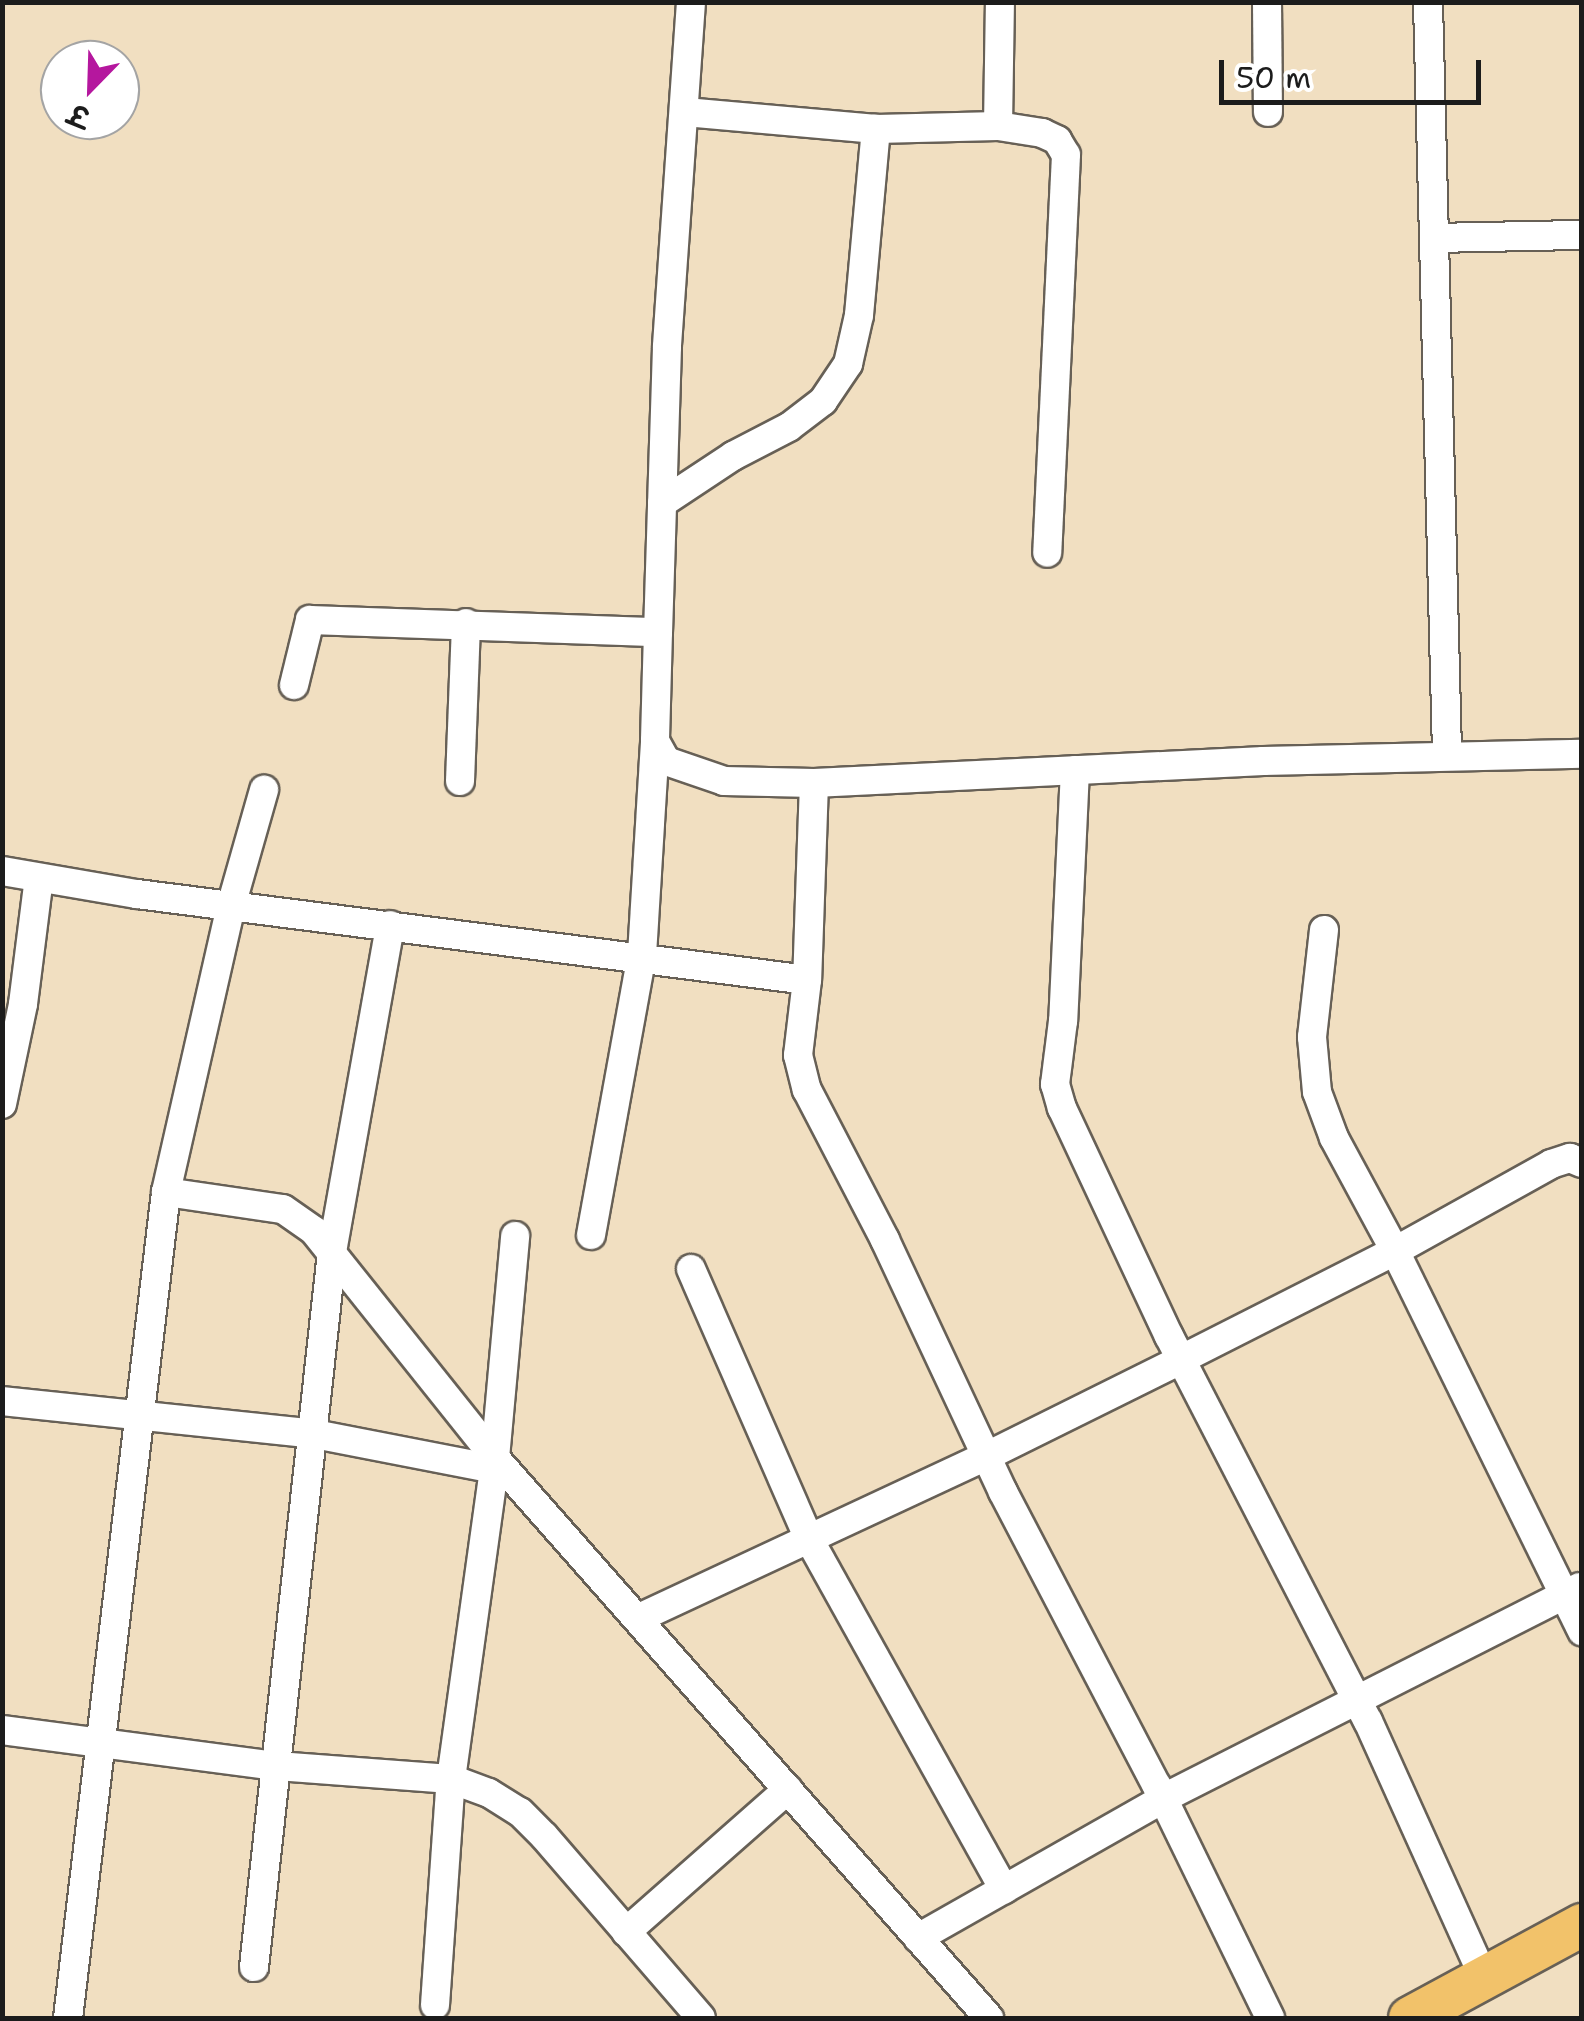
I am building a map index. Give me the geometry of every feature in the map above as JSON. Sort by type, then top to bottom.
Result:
[{"type":"main road","points":[[1410,2018],[1582,1925]]},
{"type":"street","points":[[591,1235],[642,955],[656,740],[667,347],[691,2]]},
{"type":"street","points":[[998,126],[1000,2]]},
{"type":"street","points":[[1267,2],[1268,112]]},
{"type":"street","points":[[1428,2],[1447,755]]},
{"type":"street","points":[[686,112],[876,130],[998,126],[1042,133],[1058,140],[1066,155],[1048,553]]},
{"type":"street","points":[[662,503],[733,456],[788,427],[823,401],[848,364],[859,315],[876,130]]},
{"type":"street","points":[[1434,238],[1582,235]]},
{"type":"street","points":[[294,686],[310,620],[658,632]]},
{"type":"street","points":[[460,781],[466,623]]},
{"type":"street","points":[[656,740],[666,762],[694,774],[724,780],[814,782],[1447,755],[1582,754]]},
{"type":"street","points":[[1075,770],[1055,1084],[1182,1360],[1356,1697],[1484,1978]]},
{"type":"street","points":[[814,782],[807,980],[798,1055],[807,1090],[885,1240],[987,1456],[1164,1798],[1270,2018]]},
{"type":"street","points":[[68,2018],[166,1192],[231,906],[264,790]]},
{"type":"street","points":[[2,872],[231,906],[642,955],[807,980]]},
{"type":"street","points":[[2,1104],[23,1004],[39,878]]},
{"type":"street","points":[[254,1967],[332,1252],[390,925]]},
{"type":"street","points":[[1324,930],[1312,1038],[1317,1092],[1334,1138],[1573,1590],[1582,1631]]},
{"type":"street","points":[[639,1618],[987,1456],[1182,1360],[1551,1164],[1570,1158],[1582,1163]]},
{"type":"street","points":[[166,1192],[284,1209],[305,1223],[332,1252],[495,1463],[639,1618],[989,2018]]},
{"type":"street","points":[[436,2006],[451,1779],[495,1463],[516,1236]]},
{"type":"street","points":[[691,1269],[809,1539],[1004,1889]]},
{"type":"street","points":[[2,1402],[314,1434],[495,1463]]},
{"type":"street","points":[[918,1938],[1164,1798],[1573,1590]]},
{"type":"street","points":[[2,1730],[277,1766],[451,1779],[489,1793],[520,1812],[701,2018]]},
{"type":"street","points":[[626,1932],[788,1788]]}]
